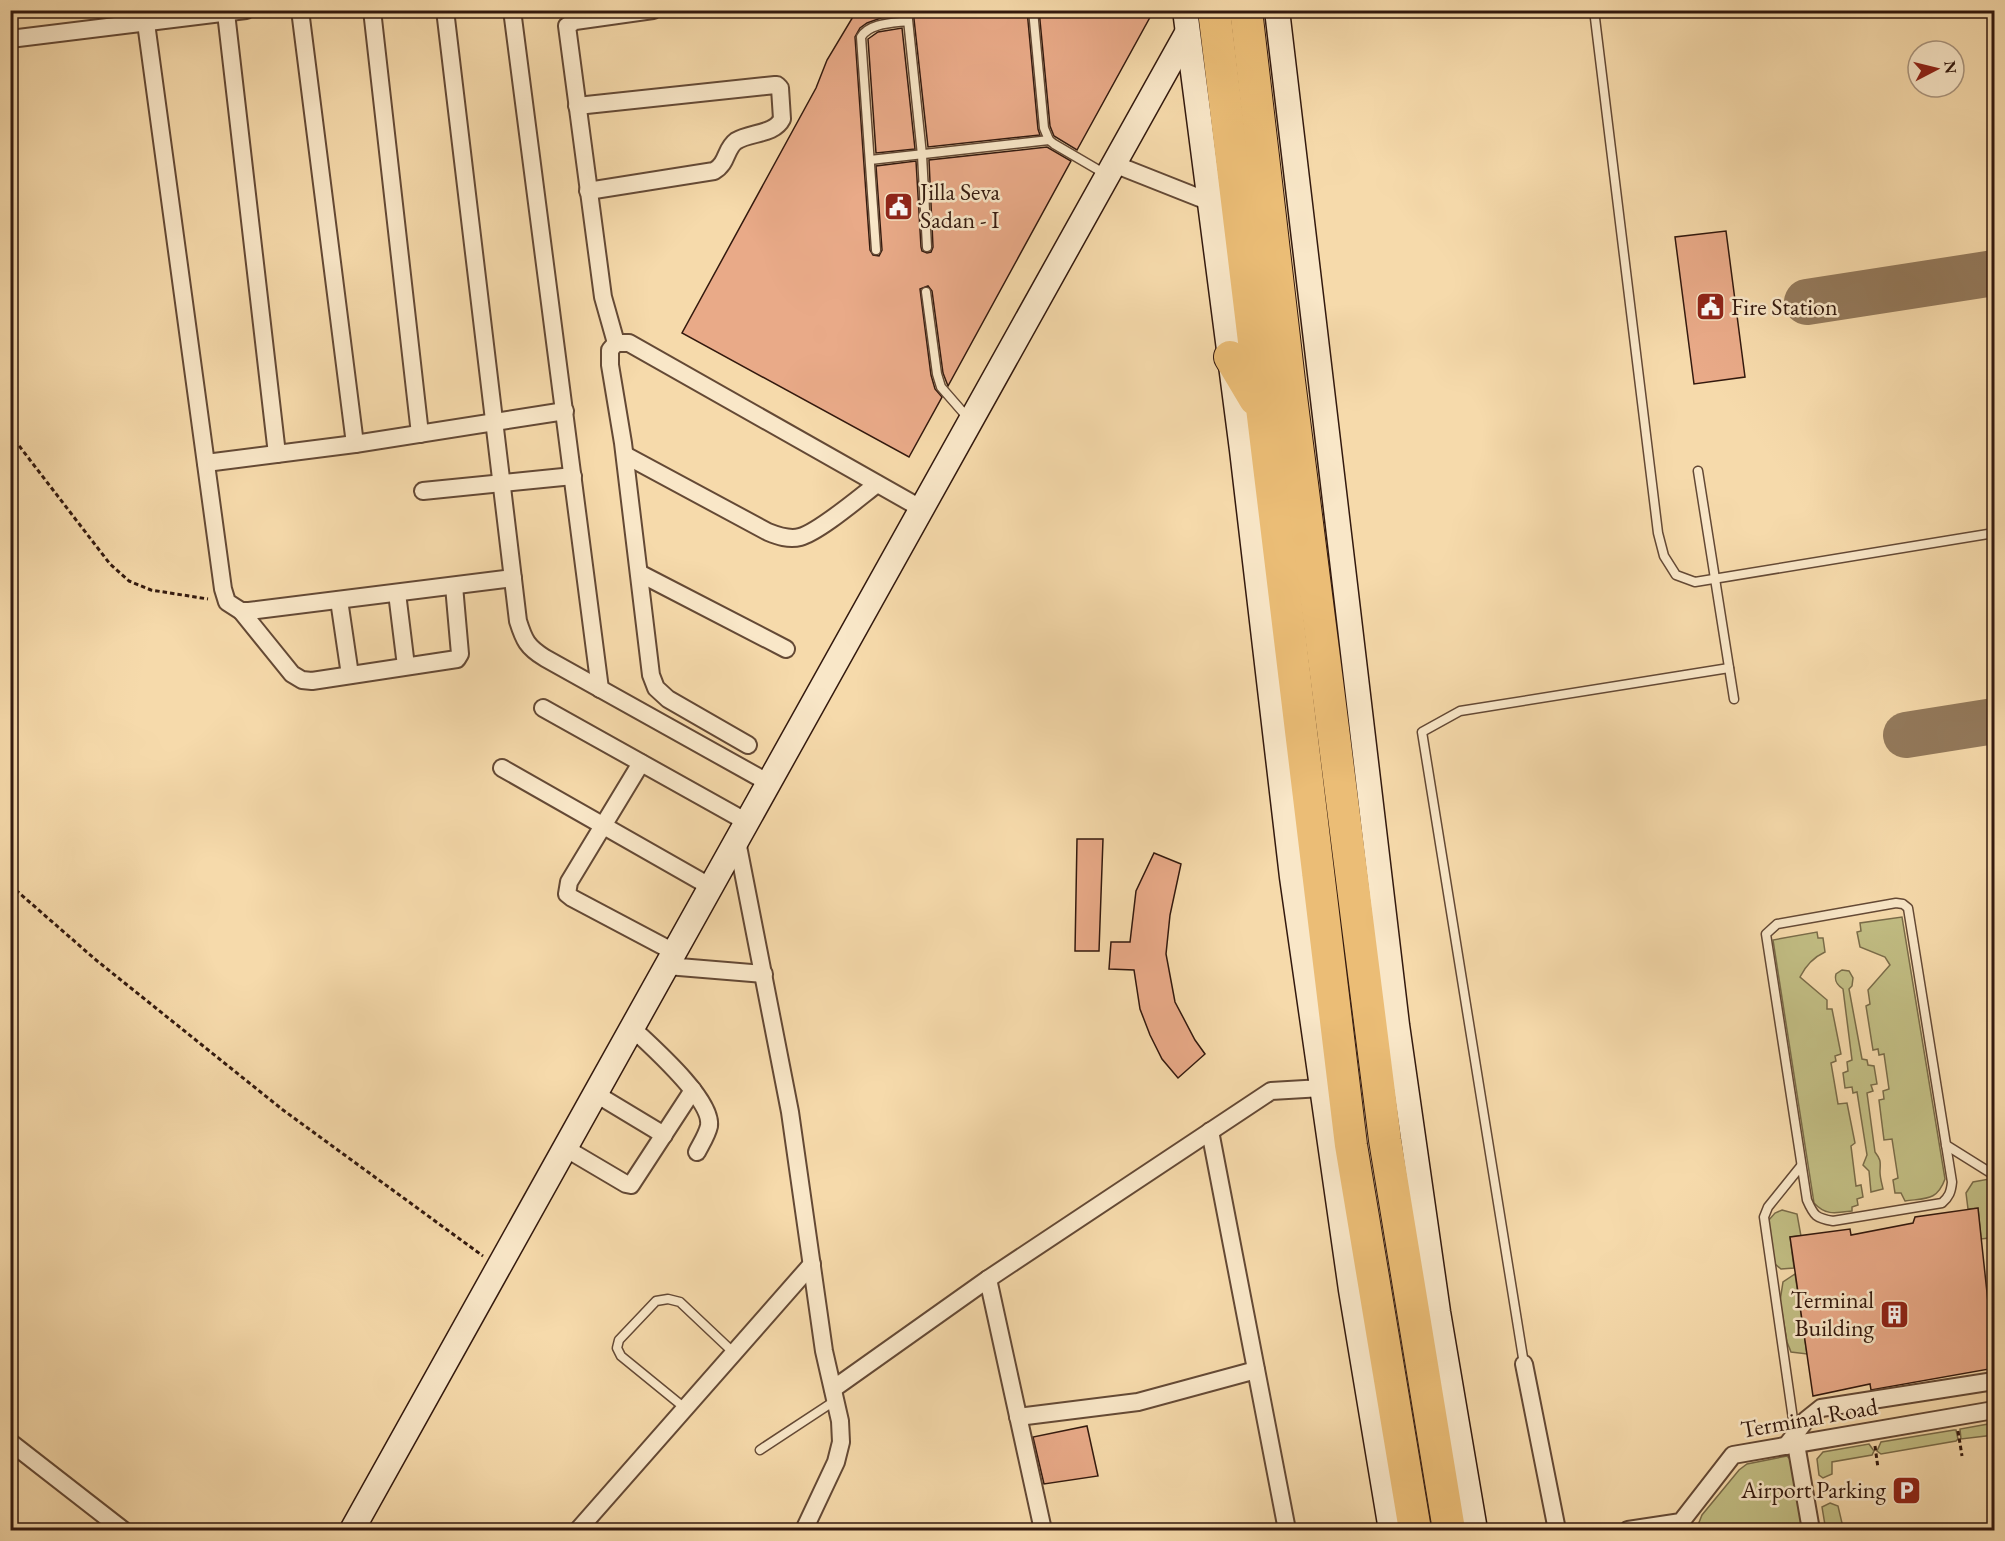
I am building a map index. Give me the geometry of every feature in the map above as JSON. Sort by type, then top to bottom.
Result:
[{"type":"highway","points":[[1214,10],[1352,1144],[1415,1530]]},
{"type":"highway","points":[[1246,10],[1291,393],[1385,1140],[1449,1530]]},
{"type":"highway","points":[[1230,357],[1262,411]]},
{"type":"street","points":[[10,39],[246,10]]},
{"type":"street","points":[[300,10],[354,444]]},
{"type":"street","points":[[372,10],[420,434]]},
{"type":"street","points":[[445,10],[518,621],[529,648],[769,783]]},
{"type":"street","points":[[512,10],[600,689]]},
{"type":"street","points":[[616,343],[603,297],[567,26],[574,21],[653,10]]},
{"type":"street","points":[[1276,10],[1397,1025],[1438,1312],[1475,1530]]},
{"type":"street","points":[[226,13],[277,454]]},
{"type":"street","points":[[146,22],[223,589],[234,607],[292,674],[302,680],[312,681],[459,657],[453,586]]},
{"type":"street","points":[[352,1530],[1111,170],[1186,22]]},
{"type":"street","points":[[1186,22],[1230,357],[1292,877],[1351,1290],[1390,1530]]},
{"type":"street","points":[[577,106],[774,85],[780,88],[782,119],[780,124],[775,128],[737,140],[729,150],[724,163],[714,171],[588,191]]},
{"type":"street","points":[[1111,170],[1210,202]]},
{"type":"street","points":[[748,745],[668,699],[656,688],[651,675],[610,350],[616,343],[628,343],[922,509]]},
{"type":"street","points":[[206,463],[354,444],[565,411]]},
{"type":"street","points":[[625,455],[768,532],[784,538],[800,537],[816,528],[877,484]]},
{"type":"street","points":[[423,491],[573,476]]},
{"type":"street","points":[[639,573],[786,649]]},
{"type":"street","points":[[234,607],[339,600],[513,578]]},
{"type":"street","points":[[397,593],[406,666]]},
{"type":"street","points":[[339,600],[350,675]]},
{"type":"street","points":[[543,708],[641,763],[742,831],[764,974],[790,1112],[824,1351],[840,1421],[841,1442],[836,1462],[804,1530]]},
{"type":"street","points":[[641,763],[569,882],[567,894],[671,959],[764,974]]},
{"type":"street","points":[[502,768],[711,887]]},
{"type":"street","points":[[632,1028],[693,1090],[705,1108],[709,1126],[697,1152]]},
{"type":"street","points":[[835,1394],[988,1279],[1271,1091],[1322,1088]]},
{"type":"street","points":[[566,1148],[626,1185],[631,1185],[693,1090]]},
{"type":"street","points":[[596,1094],[664,1135]]},
{"type":"street","points":[[1210,1131],[1287,1530]]},
{"type":"street","points":[[579,1530],[812,1264]]},
{"type":"street","points":[[988,1279],[1042,1530]]},
{"type":"street","points":[[1524,1364],[1557,1530]]},
{"type":"street","points":[[1018,1417],[1138,1402],[1256,1370]]},
{"type":"street","points":[[1811,1530],[1792,1442],[1806,1420],[1821,1408],[1995,1381]]},
{"type":"street","name":"Terminal Road","points":[[1628,1530],[1681,1522],[1733,1455],[1792,1442],[1995,1410]]},
{"type":"street","points":[[10,1442],[123,1530]]},
{"type":"lane","points":[[907,10],[922,155],[927,247]]},
{"type":"lane","points":[[1033,10],[1044,128],[1049,140]]},
{"type":"lane","points":[[1594,10],[1658,533],[1664,556],[1676,575],[1695,582],[1995,533]]},
{"type":"lane","points":[[876,250],[861,37],[872,27],[908,21]]},
{"type":"lane","points":[[870,160],[1049,140],[1111,170]]},
{"type":"lane","points":[[926,292],[937,374],[941,387],[971,421]]},
{"type":"lane","points":[[1698,471],[1734,699]]},
{"type":"lane","points":[[1524,1364],[1422,732],[1460,711],[1730,669]]},
{"type":"lane","points":[[1896,903],[1903,904],[1908,908],[1952,1182],[1947,1199],[1942,1203],[1833,1221],[1821,1219],[1813,1214],[1801,1166],[1766,934],[1777,924],[1896,903]]},
{"type":"lane","points":[[1946,1145],[1995,1175]]},
{"type":"lane","points":[[1792,1442],[1764,1217],[1768,1207],[1801,1166]]},
{"type":"lane","points":[[686,1409],[621,1356],[617,1348],[619,1340],[656,1301],[668,1299],[680,1302],[734,1353]]},
{"type":"lane","points":[[760,1450],[835,1394]]},
{"type":"path","points":[[10,434],[110,564],[129,581],[151,590],[234,607]]},
{"type":"path","points":[[10,885],[96,960],[283,1110],[499,1268]]},
{"type":"shaded area","points":[[1902,917],[1945,1179],[1934,1195],[1925,1199],[1905,1201],[1901,1193],[1895,1193],[1893,1180],[1898,1178],[1892,1139],[1884,1140],[1879,1100],[1884,1099],[1883,1091],[1889,1089],[1884,1054],[1879,1055],[1878,1049],[1873,1050],[1866,1006],[1870,1004],[1868,990],[1890,965],[1885,957],[1860,947],[1857,932],[1861,931],[1860,923]]},
{"type":"shaded area","points":[[1817,932],[1818,938],[1823,938],[1825,952],[1810,963],[1800,977],[1827,1000],[1827,1009],[1832,1009],[1841,1054],[1835,1056],[1836,1061],[1831,1063],[1838,1104],[1847,1103],[1855,1143],[1851,1146],[1856,1186],[1861,1185],[1863,1197],[1857,1199],[1858,1205],[1852,1207],[1852,1211],[1832,1213],[1814,1203],[1773,940]]},
{"type":"shaded area","points":[[1842,970],[1849,971],[1853,978],[1849,989],[1862,1059],[1867,1060],[1868,1065],[1874,1066],[1877,1084],[1871,1085],[1873,1091],[1867,1093],[1875,1152],[1880,1162],[1883,1189],[1871,1192],[1869,1171],[1863,1165],[1867,1155],[1857,1092],[1853,1093],[1852,1087],[1845,1088],[1843,1073],[1848,1071],[1847,1062],[1852,1060],[1843,989],[1835,979],[1836,974]]},
{"type":"shaded area","points":[[1989,1179],[1994,1199],[1994,1233],[1989,1238],[1981,1239],[1978,1208],[1968,1209],[1966,1193],[1973,1182]]},
{"type":"shaded area","points":[[1782,1210],[1797,1214],[1801,1236],[1790,1237],[1794,1268],[1781,1269],[1775,1264],[1768,1221],[1775,1213]]},
{"type":"shaded area","points":[[1795,1274],[1807,1354],[1791,1352],[1787,1342],[1780,1301],[1783,1282]]},
{"type":"shaded area","points":[[1994,1423],[1994,1435],[1961,1439],[1960,1429]]},
{"type":"shaded area","points":[[1956,1430],[1958,1439],[1956,1441],[1881,1454],[1877,1451],[1881,1442]]},
{"type":"shaded area","points":[[1869,1444],[1874,1451],[1872,1455],[1832,1462],[1832,1474],[1823,1478],[1819,1475],[1817,1459],[1823,1452]]},
{"type":"shaded area","points":[[1787,1456],[1793,1462],[1803,1530],[1696,1530],[1702,1515],[1739,1470],[1747,1464]]},
{"type":"shaded area","points":[[1830,1503],[1838,1506],[1842,1523],[1830,1528],[1825,1525],[1822,1507]]},
{"type":"building","name":"Jilla Seva Sadan - I","points":[[857,10],[901,10],[901,15],[867,23],[860,28],[855,37],[870,250],[873,255],[879,256],[882,250],[876,166],[916,161],[921,247],[922,251],[927,253],[931,252],[933,247],[929,160],[1047,147],[1071,161],[948,386],[943,373],[932,291],[928,286],[920,289],[931,375],[935,389],[942,397],[909,457],[682,333],[816,88],[827,60]]},
{"type":"building","points":[[913,10],[1027,10],[1040,135],[928,147]]},
{"type":"building","points":[[1039,10],[1154,10],[1077,150],[1054,136],[1050,126]]},
{"type":"building","points":[[902,28],[915,149],[876,153],[868,39],[878,32]]},
{"type":"building","name":"Fire Station","points":[[1726,231],[1745,377],[1694,384],[1675,237]]},
{"type":"building","points":[[1077,839],[1103,839],[1099,951],[1075,951]]},
{"type":"building","points":[[1154,853],[1181,864],[1170,915],[1166,954],[1175,1002],[1205,1054],[1178,1078],[1162,1059],[1150,1035],[1140,1009],[1134,970],[1109,969],[1111,942],[1130,942],[1136,891]]},
{"type":"building","name":"Terminal Building","points":[[1978,1208],[1995,1368],[1871,1390],[1870,1384],[1813,1396],[1790,1237],[1850,1229],[1851,1235],[1913,1223],[1915,1217]]},
{"type":"building","points":[[1087,1426],[1098,1476],[1044,1484],[1033,1437]]},
{"type":"taxiway","points":[[1807,302],[1994,273]]},
{"type":"taxiway","points":[[1906,735],[1994,721]]},
{"type":"place","name":"Jilla Seva Sadan - I","points":[[899,206]]},
{"type":"place","name":"Fire Station","points":[[1710,307]]},
{"type":"place","name":"Terminal Building","points":[[1895,1314]]},
{"type":"place","name":"Airport Parking","points":[[1907,1490]]}]
